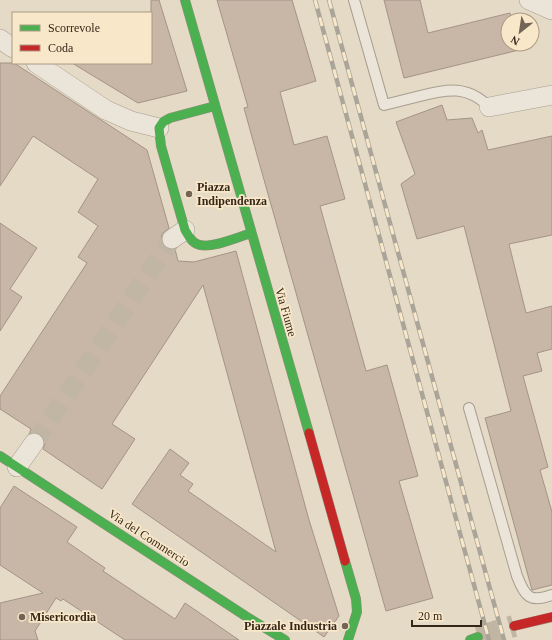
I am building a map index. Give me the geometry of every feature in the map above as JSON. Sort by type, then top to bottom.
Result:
[{"type":"street","name":"Via Fiume","points":[[185,0],[356,599],[357,612],[349,636]]},
{"type":"street","points":[[529,0],[552,10]]},
{"type":"street","points":[[0,39],[12,47]]},
{"type":"street","points":[[37,64],[106,110],[131,121],[159,128]]},
{"type":"street","points":[[489,107],[552,95]]},
{"type":"street","points":[[215,106],[170,118],[163,122],[159,128],[178,235],[197,245],[207,246],[251,233]]},
{"type":"street","points":[[6,463],[34,443]]},
{"type":"street","name":"Via del Commercio","points":[[6,463],[247,617],[286,640]]},
{"type":"street","points":[[514,626],[552,617]]},
{"type":"street","points":[[339,640],[349,636]]},
{"type":"lane","points":[[354,0],[384,105],[436,92],[453,90],[469,94],[480,99],[489,107]]},
{"type":"lane","points":[[469,408],[517,576],[522,588],[527,595],[535,599],[552,595]]},
{"type":"building","points":[[151,0],[159,0],[187,91],[138,103],[74,64],[152,64]]},
{"type":"building","points":[[217,0],[292,0],[316,81],[280,92],[294,145],[327,136],[345,199],[320,206],[366,371],[387,365],[418,476],[399,481],[433,598],[386,611],[244,108],[248,107]]},
{"type":"building","points":[[384,0],[420,0],[428,33],[500,15],[500,52],[511,52],[404,78]]},
{"type":"building","points":[[0,63],[12,63],[147,150],[169,228],[162,234],[161,240],[163,246],[167,249],[175,249],[178,261],[194,262],[236,251],[309,520],[339,616],[324,637],[132,504],[170,449],[189,463],[180,475],[193,484],[188,491],[276,552],[203,285],[112,424],[135,439],[102,489],[43,449],[45,444],[44,438],[41,434],[35,432],[29,434],[31,429],[0,409],[0,396],[87,263],[78,257],[98,226],[78,212],[98,179],[33,136],[0,186]]},
{"type":"building","points":[[442,105],[447,120],[472,118],[478,133],[482,130],[488,150],[552,136],[552,235],[509,244],[526,313],[552,306],[552,349],[537,353],[542,371],[523,376],[548,467],[540,470],[552,512],[552,585],[532,590],[485,418],[511,411],[464,226],[417,239],[401,184],[415,174],[396,122]]},
{"type":"building","points":[[0,223],[37,248],[10,289],[22,297],[0,331]]},
{"type":"building","points":[[14,486],[77,527],[67,542],[105,568],[103,571],[175,619],[185,603],[239,640],[125,640],[63,599],[61,601],[56,598],[35,631],[38,640],[0,640],[0,603],[43,593],[0,565],[0,508]]},
{"type":"tunnel","points":[[34,443],[172,239]]},
{"type":"tunnel","points":[[478,637],[514,626]]},
{"type":"railway","points":[[315,0],[489,640]]},
{"type":"railway","points":[[329,0],[504,640]]},
{"type":"traffic: fast","points":[[185,0],[309,433]]},
{"type":"traffic: fast","points":[[215,106],[170,118],[163,122],[159,128],[161,146],[185,230],[193,242],[202,245],[216,244],[251,233]]},
{"type":"traffic: fast","points":[[0,456],[247,617],[285,640]]},
{"type":"traffic: fast","points":[[345,561],[356,599],[357,612],[348,640]]},
{"type":"traffic: fast","points":[[470,640],[478,637]]},
{"type":"traffic: jam","points":[[309,433],[345,561]]},
{"type":"traffic: jam","points":[[514,626],[552,617]]},
{"type":"place","name":"Piazza Indipendenza","points":[[189,194]]},
{"type":"place","name":"Misericordia","points":[[22,617]]},
{"type":"place","name":"Piazzale Industria","points":[[345,626]]}]
